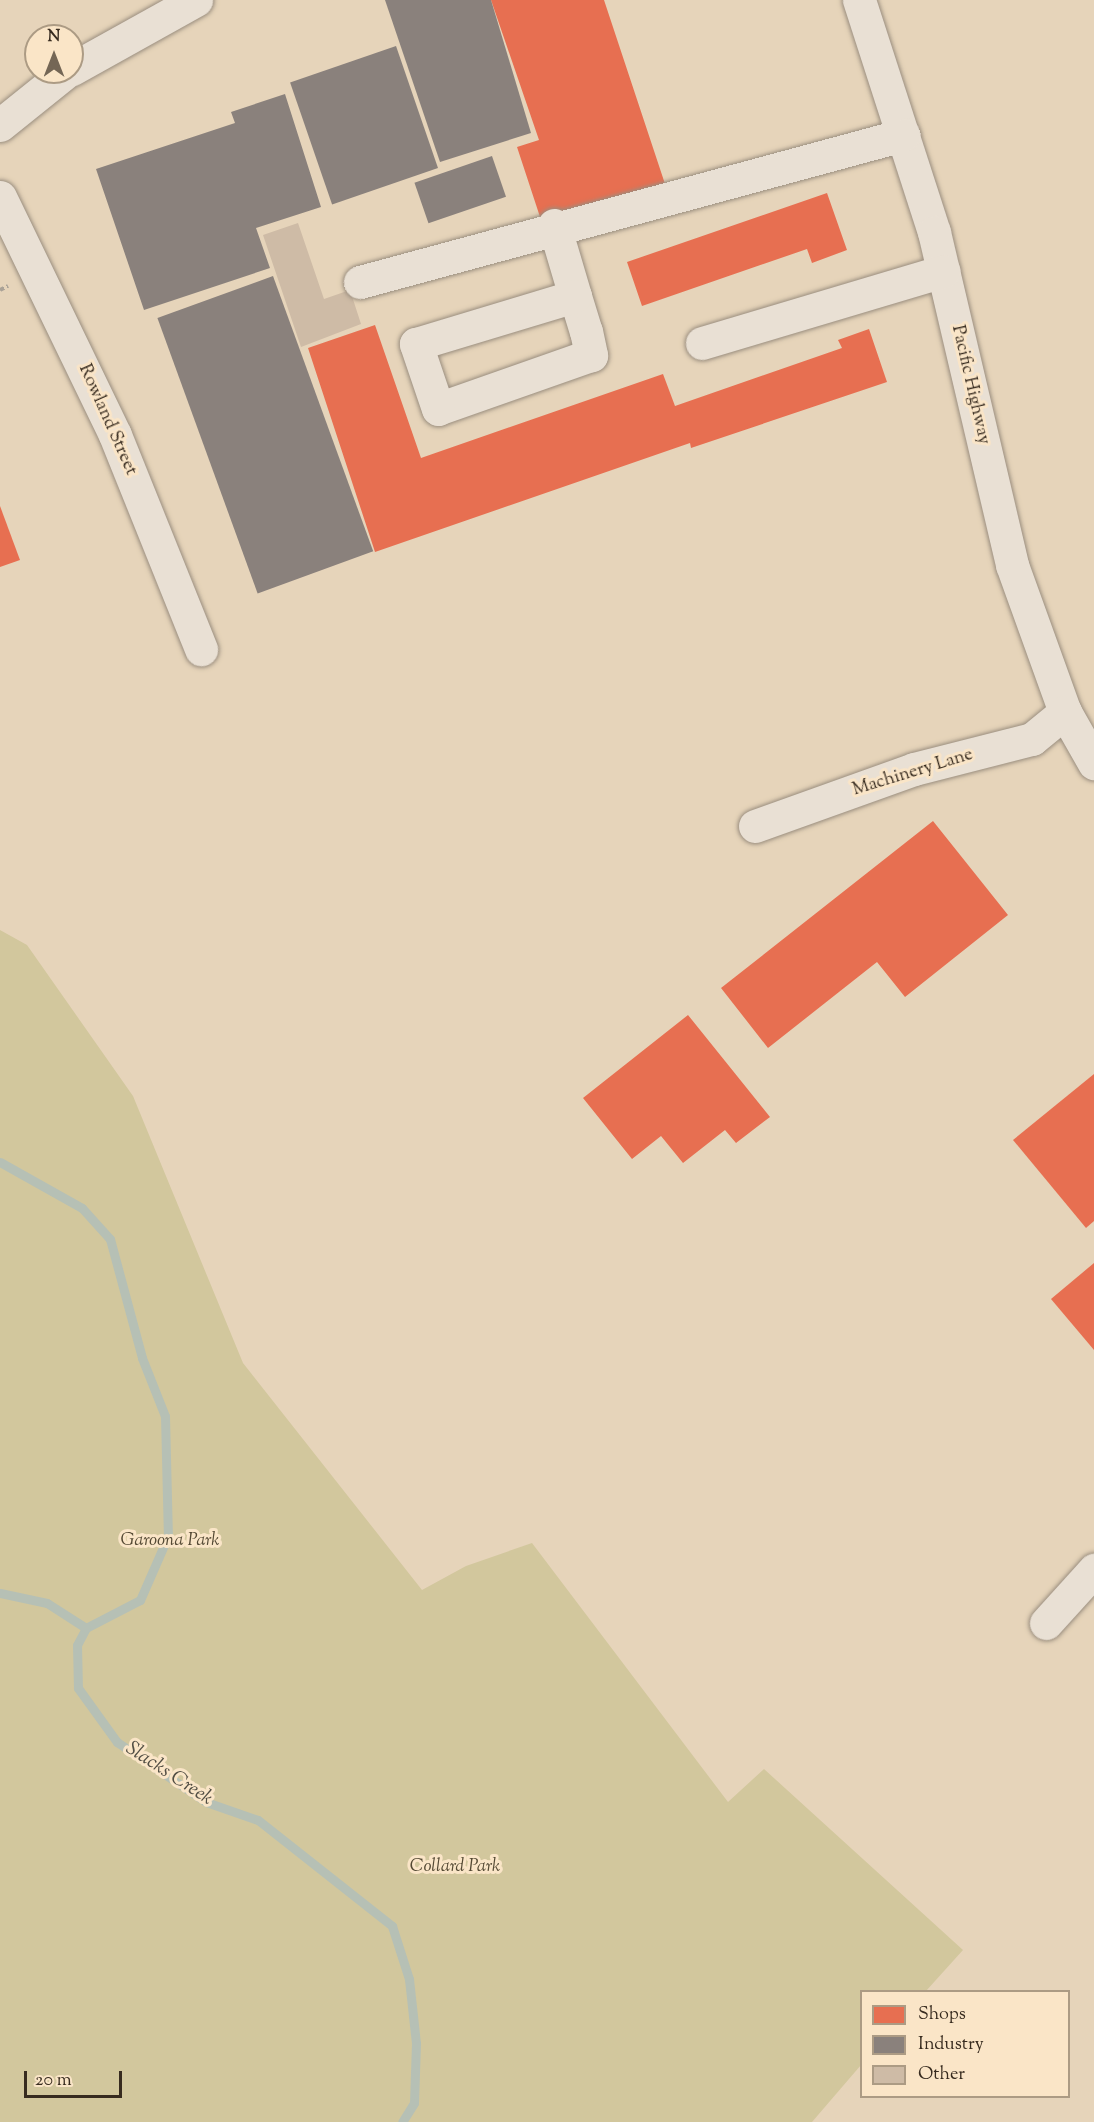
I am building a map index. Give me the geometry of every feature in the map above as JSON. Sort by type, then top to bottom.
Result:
[{"type":"street","points":[[84,62],[196,0]]},
{"type":"street","name":"Pacific Highway","points":[[859,0],[903,135],[943,271],[1012,565],[1065,712],[1094,763]]},
{"type":"street","points":[[0,125],[51,84]]},
{"type":"street","points":[[360,282],[554,225],[903,135]]},
{"type":"street","name":"Rowland Street","points":[[0,197],[115,435],[201,649]]},
{"type":"street","points":[[554,225],[575,296],[591,354],[438,409],[416,344],[575,296]]},
{"type":"street","points":[[702,343],[943,271]]},
{"type":"street","name":"Machinery Lane","points":[[755,826],[914,769],[1032,739],[1065,712]]},
{"type":"street","points":[[1046,1623],[1094,1570]]},
{"type":"green space","name":"Collard Park","points":[[0,930],[27,945],[133,1096],[243,1363],[422,1590],[466,1566],[532,1543],[728,1802],[764,1769],[963,1950],[927,1990],[860,1990],[860,2066],[812,2122],[0,2122]]},
{"type":"building: Shops","points":[[491,0],[604,0],[668,193],[542,223],[517,147],[539,140]]},
{"type":"building: Shops","points":[[827,193],[847,250],[812,263],[807,249],[642,306],[627,262]]},
{"type":"building: Shops","points":[[375,325],[421,458],[663,374],[675,406],[842,348],[838,340],[869,329],[887,382],[691,448],[690,443],[375,552],[308,348]]},
{"type":"building: Shops","points":[[0,506],[20,560],[0,567]]},
{"type":"building: Shops","points":[[933,821],[1008,915],[905,997],[877,962],[768,1048],[721,988]]},
{"type":"building: Shops","points":[[688,1015],[770,1117],[736,1143],[725,1130],[683,1163],[661,1136],[632,1159],[583,1098]]},
{"type":"building: Shops","points":[[1094,1074],[1094,1221],[1086,1228],[1013,1140]]},
{"type":"building: Shops","points":[[1094,1263],[1094,1350],[1051,1299]]},
{"type":"building: Industry","points":[[385,0],[491,0],[531,133],[440,162]]},
{"type":"building: Industry","points":[[396,46],[438,168],[332,204],[290,82]]},
{"type":"building: Industry","points":[[285,94],[321,207],[256,228],[270,268],[144,310],[96,169],[235,123],[231,112]]},
{"type":"building: Industry","points":[[492,156],[506,197],[428,223],[414,183]]},
{"type":"building: Industry","points":[[273,276],[373,551],[258,593],[157,318]]},
{"type":"building: Other","points":[[298,223],[324,299],[350,290],[361,324],[301,347],[263,235]]},
{"type":"waterway","name":"Slacks Creek","points":[[0,1162],[82,1208],[110,1239],[142,1358],[165,1416],[168,1536],[140,1600],[86,1628],[77,1645],[78,1688],[117,1742],[206,1802],[258,1820],[392,1926],[409,1979],[416,2043],[414,2103],[402,2122]]},
{"type":"waterway","points":[[0,1593],[47,1603],[86,1628]]},
{"type":"park label","name":"Garoona Park","points":[[170,1541]]}]
